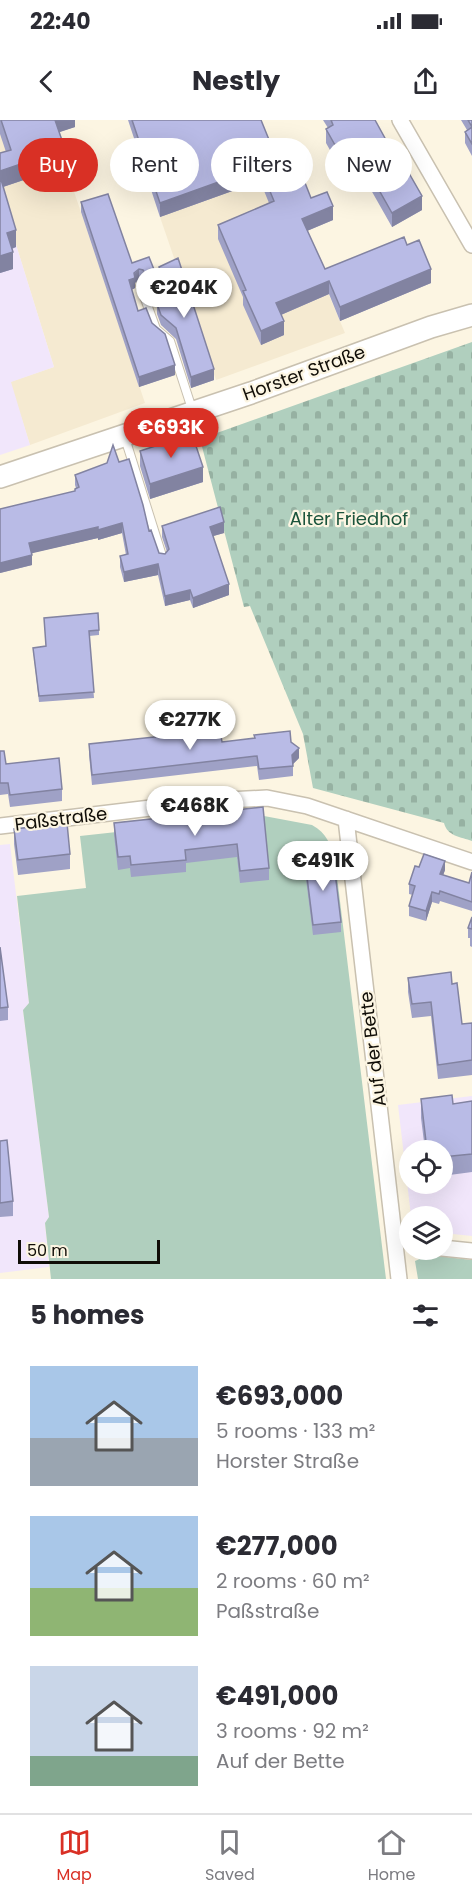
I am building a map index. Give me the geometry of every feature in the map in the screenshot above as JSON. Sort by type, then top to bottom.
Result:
[{"type":"main road","name":"Horster Straße","points":[[0,477],[125,437],[431,327],[472,315]]},
{"type":"street","points":[[400,120],[472,245]]},
{"type":"street","name":"Paßstraße","points":[[0,826],[209,801],[267,798],[307,806],[472,861]]},
{"type":"street","name":"Auf der Bette","points":[[346,819],[399,1214]]},
{"type":"street","points":[[453,1249],[472,1251]]},
{"type":"street","name":"Auf der Bette","points":[[399,1279],[401,1260]]},
{"type":"lane","points":[[140,285],[156,328],[170,341],[193,413]]},
{"type":"lane","points":[[125,437],[163,559]]},
{"type":"shaded area","points":[[0,120],[50,120],[56,138],[18,138],[18,192],[74,192],[145,403],[30,445],[10,382],[54,367],[0,193]]},
{"type":"shaded area","points":[[255,120],[263,138],[237,138]]},
{"type":"shaded area","points":[[211,165],[211,192],[285,192],[345,333],[216,380],[160,217],[184,192],[199,192],[199,177]]},
{"type":"shaded area","points":[[0,193],[54,367],[11,382],[30,445],[0,455]]},
{"type":"shaded area","points":[[10,844],[29,1003],[23,1011],[49,1217],[45,1224],[49,1267],[0,1273],[0,845]]},
{"type":"shaded area","points":[[472,1096],[472,1236],[453,1234],[453,1206],[410,1206],[408,1194],[453,1194],[453,1140],[402,1140],[398,1105]]},
{"type":"green space","name":"Alter Friedhof","points":[[472,342],[472,841],[451,833],[444,823],[313,788],[303,734],[250,606],[244,607],[200,439]]},
{"type":"green space","points":[[264,816],[312,825],[328,840],[335,860],[386,1279],[51,1279],[45,1223],[49,1217],[23,1010],[29,1003],[17,896],[86,888],[80,836]]},
{"type":"green space","points":[[453,1258],[472,1260],[472,1279],[418,1279],[415,1261],[453,1260]]},
{"type":"building","points":[[1,120],[55,120],[61,138],[18,138],[18,165],[0,171],[0,153],[11,150]]},
{"type":"building","points":[[132,120],[261,120],[268,138],[211,138],[211,185],[199,189],[199,138],[138,138]]},
{"type":"building","points":[[331,120],[375,120],[385,138],[331,138],[326,129],[333,125]]},
{"type":"building","points":[[472,127],[472,144],[465,132]]},
{"type":"building","points":[[0,176],[16,230],[7,233],[13,252],[0,256]]},
{"type":"building","points":[[412,178],[422,196],[392,213],[380,192],[412,192]]},
{"type":"building","points":[[156,192],[191,192],[160,203]]},
{"type":"building","points":[[270,192],[309,192],[311,198],[327,192],[333,206],[302,219],[325,269],[404,237],[407,245],[419,240],[431,269],[340,307],[329,281],[276,303],[284,321],[261,331],[218,225],[274,201]]},
{"type":"building","points":[[108,194],[132,263],[149,257],[155,272],[146,275],[143,270],[139,269],[134,273],[135,278],[129,280],[138,311],[146,308],[152,323],[165,334],[175,365],[139,377],[81,202]]},
{"type":"building","points":[[178,258],[214,369],[191,377],[176,328],[161,315],[157,304],[170,300],[159,267]]},
{"type":"building","points":[[192,434],[203,467],[150,484],[140,451]]},
{"type":"building","points":[[113,445],[119,462],[129,459],[149,531],[151,530],[159,553],[165,554],[169,549],[162,526],[220,507],[224,522],[210,527],[229,584],[193,598],[190,590],[165,596],[158,564],[124,572],[120,556],[128,554],[122,523],[29,543],[32,555],[0,563],[0,509],[75,491],[79,487],[75,475],[107,463]]},
{"type":"building","points":[[98,613],[99,630],[89,631],[94,692],[39,696],[33,648],[46,646],[44,618]]},
{"type":"building","points":[[220,730],[222,742],[255,738],[254,735],[290,731],[291,742],[299,748],[292,755],[293,766],[259,769],[257,756],[92,775],[89,744]]},
{"type":"building","points":[[0,751],[4,751],[6,764],[59,758],[62,789],[10,795],[8,783],[0,783]]},
{"type":"building","points":[[263,807],[269,868],[240,871],[237,844],[185,850],[186,860],[131,865],[130,856],[118,857],[114,823]]},
{"type":"building","points":[[67,823],[70,854],[18,860],[14,829]]},
{"type":"building","points":[[424,854],[445,861],[440,874],[469,883],[472,872],[472,902],[440,891],[439,894],[432,892],[426,911],[409,906],[415,886],[409,884],[415,866],[419,867]]},
{"type":"building","points":[[331,858],[341,922],[313,925],[305,861]]},
{"type":"building","points":[[472,917],[472,929],[468,928]]},
{"type":"building","points":[[0,947],[8,1007],[0,1008]]},
{"type":"building","points":[[451,972],[452,984],[457,983],[462,1024],[472,1023],[472,1060],[438,1065],[431,1002],[412,1004],[408,978]]},
{"type":"building","points":[[452,1095],[453,1104],[472,1101],[472,1154],[453,1156],[453,1140],[426,1140],[421,1099]]},
{"type":"building","points":[[7,1140],[13,1201],[0,1203],[0,1141]]}]
